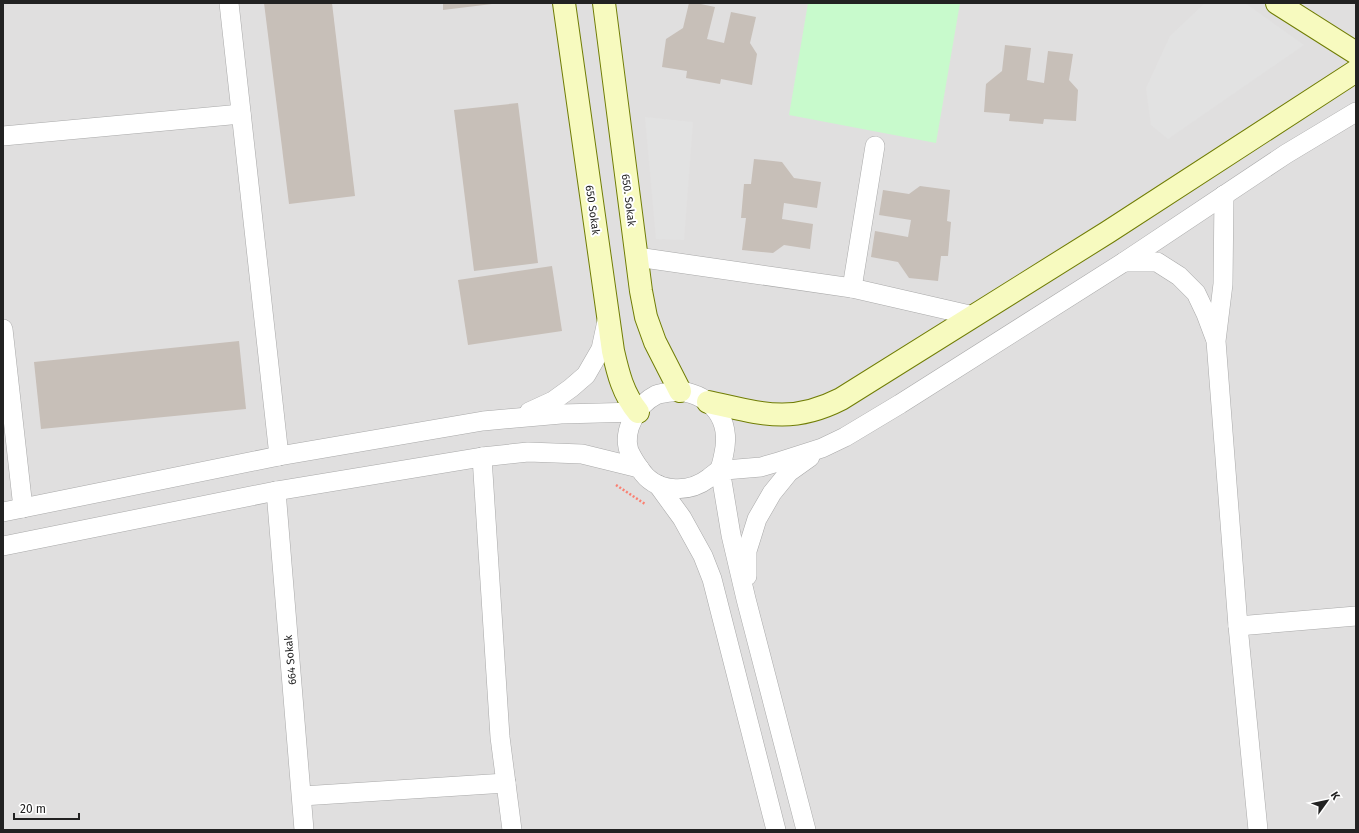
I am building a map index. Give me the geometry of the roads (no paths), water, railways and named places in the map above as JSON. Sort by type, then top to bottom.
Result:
[{"type":"street","points":[[229,3],[279,456]]},
{"type":"street","name":"650 Sokak","points":[[564,3],[613,352],[620,380],[630,402],[638,412]]},
{"type":"street","name":"650. Sokak","points":[[604,3],[641,291],[646,317],[655,342],[680,391]]},
{"type":"street","points":[[1277,3],[1356,53]]},
{"type":"street","points":[[708,402],[728,408],[777,415],[805,412],[825,407],[841,399],[1108,232],[1356,71]]},
{"type":"street","points":[[806,830],[746,599],[731,535],[720,469],[726,442],[725,427],[718,411],[706,400],[690,392],[680,391],[657,394],[643,404],[633,417],[628,433],[629,450],[639,468],[645,477],[658,485],[673,489],[689,488],[704,482],[720,469],[725,470],[761,467],[822,448],[845,437],[900,404],[1124,262],[1286,154],[1356,112]]},
{"type":"street","points":[[3,136],[241,114]]},
{"type":"street","points":[[852,288],[875,146]]},
{"type":"street","points":[[1224,195],[1223,284],[1216,341],[1238,626],[1258,830]]},
{"type":"street","points":[[637,257],[852,288],[974,316]]},
{"type":"street","points":[[1124,262],[1157,262],[1179,276],[1196,293],[1216,341]]},
{"type":"street","points":[[516,418],[553,401],[586,375],[600,348],[608,316]]},
{"type":"street","points":[[3,329],[23,508]]},
{"type":"street","points":[[3,512],[279,456],[483,421],[561,414],[638,412]]},
{"type":"street","points":[[746,599],[748,551],[757,518],[772,493],[790,472],[822,448]]},
{"type":"street","points":[[3,546],[276,491],[482,457],[528,452],[582,454],[639,468]]},
{"type":"street","points":[[482,457],[500,737],[512,830]]},
{"type":"street","points":[[658,485],[682,518],[703,556],[712,579],[776,830]]},
{"type":"street","name":"664 Sokak","points":[[276,491],[304,830]]},
{"type":"street","points":[[1238,626],[1356,616]]},
{"type":"street","points":[[302,796],[506,782]]}]
